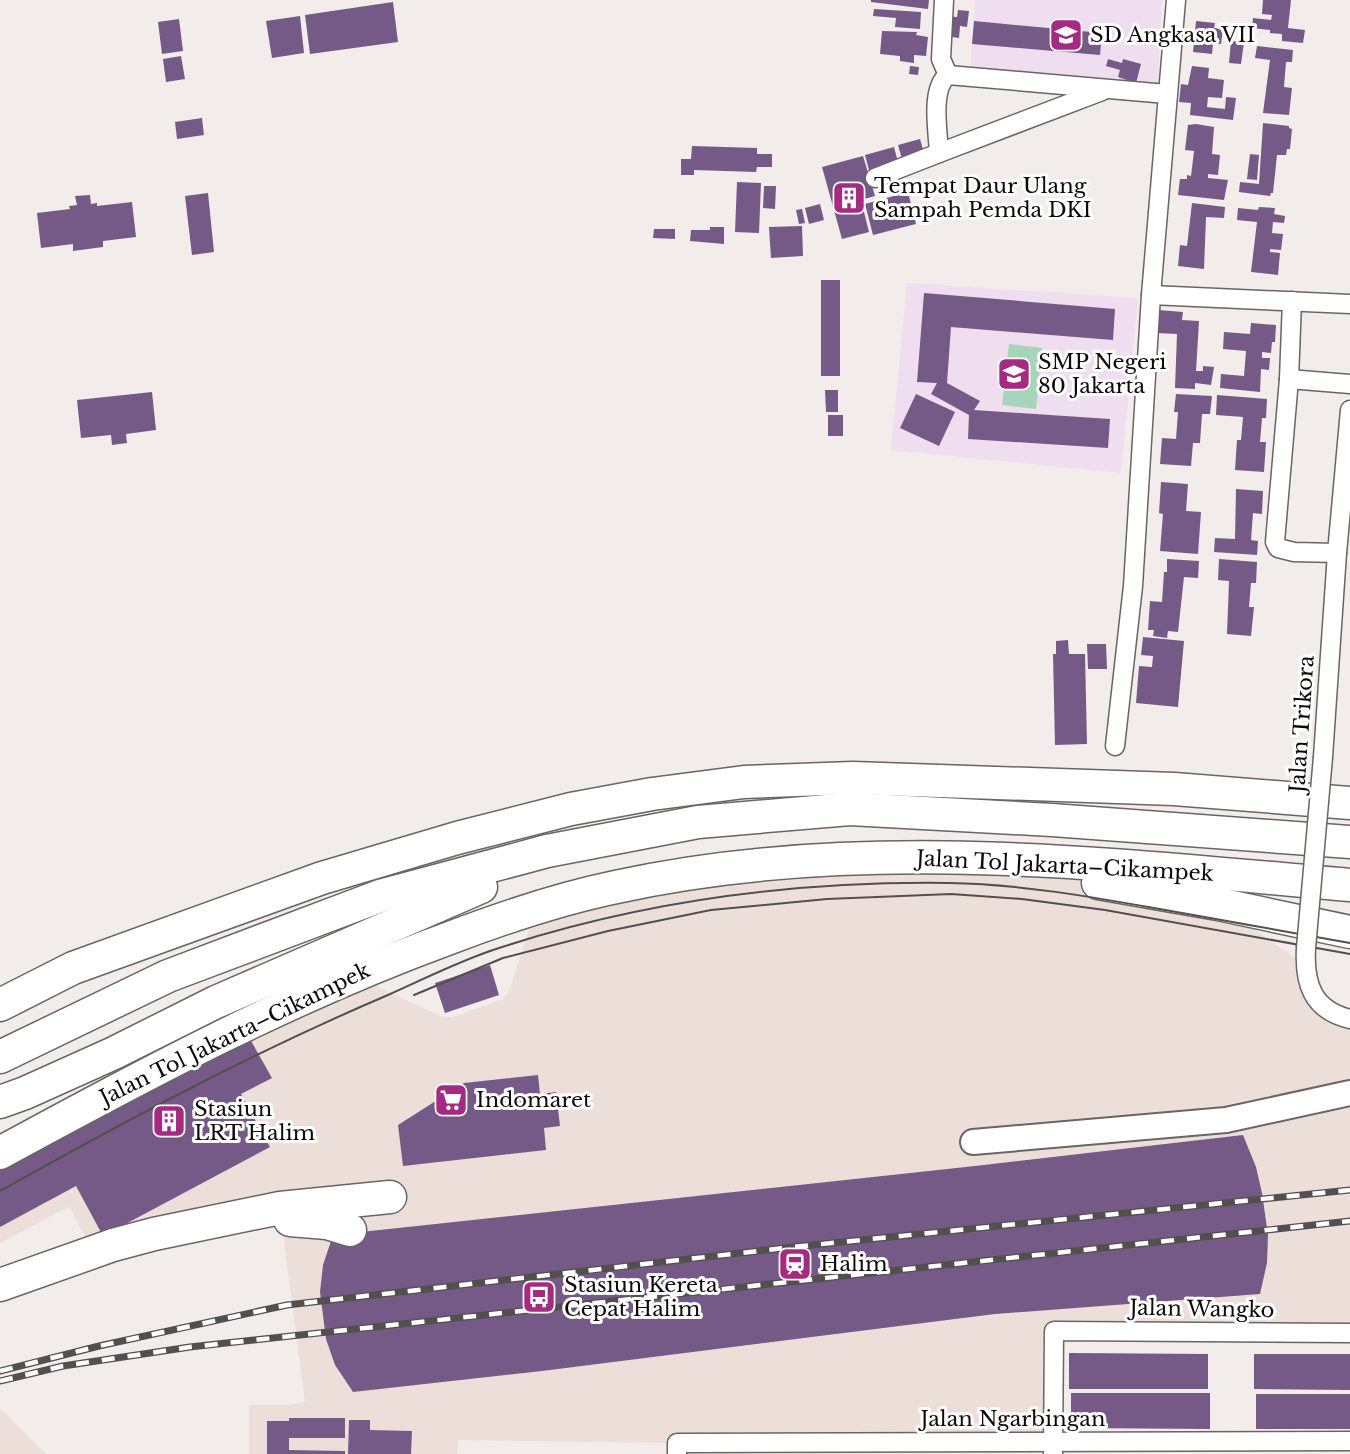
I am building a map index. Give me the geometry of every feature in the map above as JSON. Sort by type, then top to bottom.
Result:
[{"type":"highway","points":[[0,1005],[73,968],[322,878],[457,838],[571,809],[652,794],[744,782],[853,778],[1174,789],[1350,803]]},
{"type":"highway","name":"Jalan Tol Jakarta–Cikampek","points":[[0,1057],[168,976],[380,896],[547,851],[698,822],[850,809],[1052,820],[1350,842]]},
{"type":"highway","name":"Jalan Tol Jakarta–Cikampek","points":[[0,1102],[114,1053],[216,1002],[458,895],[550,860],[575,847]]},
{"type":"highway","points":[[920,857],[1121,886],[1350,932]]},
{"type":"highway","name":"Jalan Tol Jakarta–Cikampek","points":[[0,1153],[122,1087],[352,975],[536,907],[616,887],[722,869],[803,861],[920,857],[1037,860],[1350,884]]},
{"type":"highway","points":[[0,1285],[113,1245],[154,1234],[280,1208],[390,1197]]},
{"type":"highway","points":[[0,1303],[118,1261],[281,1220],[310,1221],[351,1230]]},
{"type":"street","points":[[944,0],[941,55],[948,75]]},
{"type":"street","points":[[1115,746],[1133,586],[1152,295],[1176,0]]},
{"type":"street","points":[[939,153],[937,91],[941,80],[948,75],[1167,94]]},
{"type":"street","points":[[875,178],[1105,89]]},
{"type":"street","points":[[1152,295],[1350,304]]},
{"type":"street","points":[[1292,301],[1289,379],[1276,545],[1287,551],[1337,552]]},
{"type":"street","points":[[1289,379],[1350,384]]},
{"type":"street","name":"Jalan Trikora","points":[[1350,410],[1337,552],[1324,757],[1306,948],[1307,978],[1318,1001],[1333,1013],[1350,1019]]},
{"type":"street","points":[[1226,1120],[1256,1101],[1350,1082]]},
{"type":"street","points":[[973,1142],[1226,1120],[1350,1093]]},
{"type":"street","name":"Jalan Wangko","points":[[1053,1448],[1054,1331],[1350,1333]]},
{"type":"street","name":"Jalan Ngarbingan","points":[[677,1448],[1053,1448],[1350,1441]]},
{"type":"shaded area","name":"SD Angkasa VII","points":[[975,0],[1162,0],[1157,90],[970,70]]},
{"type":"shaded area","name":"SMP Negeri 80 Jakarta","points":[[907,283],[1138,298],[1121,473],[891,450]]},
{"type":"shaded area","points":[[722,869],[1033,873],[1121,886],[1218,904],[1305,965],[1311,990],[1350,1019],[1350,1333],[1055,1331],[1053,1442],[677,1443],[458,1440],[457,1454],[249,1454],[249,1405],[289,1405],[305,1402],[281,1220],[94,1252],[69,1207],[0,1243],[0,1153],[352,975],[443,1017],[453,1017],[503,999],[509,991],[536,907]]},
{"type":"shaded area","points":[[0,1409],[46,1454],[0,1454]]},
{"type":"green space","points":[[1009,344],[1042,348],[1036,409],[1002,405]]},
{"type":"building","points":[[871,0],[929,0],[928,9]]},
{"type":"building","points":[[1263,0],[1291,0],[1288,28],[1305,30],[1303,43],[1282,41],[1282,34],[1252,28],[1253,18],[1271,20],[1272,15],[1262,14]]},
{"type":"building","points":[[393,2],[398,42],[310,54],[305,15]]},
{"type":"building","points":[[874,9],[921,12],[920,29],[895,27],[896,18],[873,16]]},
{"type":"building","points":[[958,10],[969,11],[967,27],[960,26],[959,38],[944,36],[946,16],[957,17]]},
{"type":"building","points":[[300,16],[304,53],[272,58],[266,21]]},
{"type":"building","points":[[179,19],[183,51],[162,54],[158,22]]},
{"type":"building","points":[[974,21],[1102,33],[1100,55],[972,44]]},
{"type":"building","points":[[1196,21],[1215,23],[1214,28],[1223,29],[1221,44],[1213,43],[1212,54],[1193,52]]},
{"type":"building","points":[[882,31],[917,32],[916,35],[928,37],[926,56],[914,55],[914,63],[900,61],[900,56],[880,54]]},
{"type":"building","points":[[1231,41],[1244,42],[1241,64],[1229,63]]},
{"type":"building","points":[[1257,46],[1293,50],[1292,62],[1286,62],[1284,87],[1292,88],[1289,115],[1263,113],[1270,60],[1255,58]]},
{"type":"building","points":[[181,56],[185,79],[166,82],[163,59]]},
{"type":"building","points":[[1108,59],[1122,63],[1123,59],[1141,64],[1136,83],[1118,77],[1120,70],[1106,66]]},
{"type":"building","points":[[910,66],[919,67],[918,75],[909,74]]},
{"type":"building","points":[[1192,66],[1209,68],[1208,78],[1224,80],[1222,98],[1208,97],[1207,107],[1225,109],[1226,97],[1236,98],[1233,120],[1190,115],[1191,103],[1179,102],[1181,84],[1188,85]]},
{"type":"building","points":[[202,118],[204,135],[177,139],[175,122]]},
{"type":"building","points":[[1263,123],[1289,126],[1292,129],[1290,149],[1287,149],[1286,155],[1277,155],[1273,193],[1270,196],[1239,192],[1240,182],[1259,184]]},
{"type":"building","points":[[1188,125],[1214,127],[1212,154],[1220,155],[1218,175],[1208,174],[1208,178],[1228,180],[1224,200],[1178,195],[1180,179],[1191,176],[1194,151],[1185,150]]},
{"type":"building","points":[[920,139],[924,153],[902,159],[898,145]]},
{"type":"building","points":[[692,146],[757,148],[757,154],[772,154],[772,167],[757,167],[756,172],[694,170],[694,175],[681,175],[681,159],[691,159]]},
{"type":"building","points":[[894,147],[898,162],[869,170],[865,155]]},
{"type":"building","points":[[1250,154],[1259,155],[1257,180],[1247,179]]},
{"type":"building","name":"Tempat Daur Ulang Sampah Pemda DKI","points":[[863,156],[875,196],[861,200],[869,232],[842,239],[822,167]]},
{"type":"building","points":[[737,182],[761,183],[759,233],[735,232]]},
{"type":"building","points":[[764,186],[776,186],[775,209],[763,208]]},
{"type":"building","points":[[908,192],[916,224],[873,235],[865,204]]},
{"type":"building","points":[[208,193],[214,252],[192,255],[185,196]]},
{"type":"building","points":[[90,195],[91,204],[97,203],[97,206],[132,202],[136,237],[103,241],[103,247],[73,251],[73,244],[41,248],[37,213],[70,209],[69,206],[77,205],[75,196]]},
{"type":"building","points":[[1192,203],[1225,207],[1224,218],[1206,217],[1204,269],[1178,266],[1180,245],[1187,246]]},
{"type":"building","points":[[820,204],[824,220],[809,224],[805,208]]},
{"type":"building","points":[[1259,207],[1275,208],[1274,214],[1285,216],[1284,223],[1273,222],[1272,233],[1283,234],[1281,250],[1270,249],[1270,252],[1280,253],[1278,275],[1251,272],[1257,222],[1237,220],[1238,208],[1258,210]]},
{"type":"building","points":[[802,209],[805,223],[799,224],[796,210]]},
{"type":"building","points":[[802,226],[803,256],[771,258],[769,227]]},
{"type":"building","points":[[710,227],[724,227],[724,244],[690,241],[691,230],[710,230]]},
{"type":"building","points":[[654,229],[675,229],[675,239],[653,238]]},
{"type":"building","points":[[821,280],[840,280],[840,376],[821,376]]},
{"type":"building","points":[[924,293],[1115,309],[1113,340],[951,327],[947,383],[980,401],[974,410],[1110,419],[1108,448],[968,439],[969,415],[931,394],[937,383],[917,382]]},
{"type":"building","points":[[1158,310],[1183,312],[1182,320],[1199,321],[1196,371],[1203,371],[1203,366],[1214,367],[1211,385],[1195,383],[1195,389],[1175,388],[1177,334],[1156,333]]},
{"type":"building","points":[[1251,323],[1276,325],[1271,353],[1262,352],[1262,358],[1270,358],[1269,370],[1261,369],[1260,392],[1220,388],[1221,374],[1244,376],[1246,351],[1223,349],[1224,332],[1250,334]]},
{"type":"building","points":[[825,390],[838,390],[838,412],[826,412]]},
{"type":"building","points":[[152,392],[156,430],[126,434],[127,443],[112,445],[111,435],[81,438],[77,400]]},
{"type":"building","points":[[916,394],[955,412],[939,446],[900,428]]},
{"type":"building","points":[[1176,394],[1212,396],[1210,414],[1202,414],[1200,443],[1193,443],[1191,466],[1160,464],[1162,438],[1176,439]]},
{"type":"building","points":[[1217,395],[1267,399],[1260,442],[1266,442],[1264,472],[1235,470],[1237,440],[1241,440],[1243,417],[1216,415]]},
{"type":"building","points":[[828,415],[843,415],[843,436],[828,436]]},
{"type":"building","points":[[1161,482],[1188,484],[1186,511],[1201,512],[1198,554],[1160,551],[1163,514],[1159,513]]},
{"type":"building","points":[[1236,489],[1263,491],[1262,514],[1253,513],[1251,540],[1258,541],[1257,555],[1214,552],[1215,538],[1235,539]]},
{"type":"building","points":[[1167,559],[1199,561],[1198,578],[1184,577],[1178,632],[1168,631],[1167,638],[1153,636],[1154,630],[1148,630],[1150,601],[1162,602]]},
{"type":"building","points":[[1219,559],[1257,562],[1256,583],[1251,583],[1249,607],[1254,607],[1251,636],[1227,634],[1229,581],[1218,580]]},
{"type":"building","points":[[1143,637],[1184,641],[1178,707],[1136,703],[1139,666],[1152,667],[1153,656],[1141,655]]},
{"type":"building","points":[[1068,640],[1069,654],[1085,654],[1087,744],[1055,745],[1053,654],[1056,654],[1056,641]]},
{"type":"building","points":[[1087,644],[1106,644],[1107,669],[1088,669]]},
{"type":"building","points":[[490,965],[499,995],[445,1013],[435,983]]},
{"type":"building","name":"Stasiun LRT Halim","points":[[246,1032],[272,1078],[241,1094],[270,1147],[103,1236],[76,1186],[0,1227],[0,1165]]},
{"type":"building","points":[[538,1075],[540,1094],[556,1092],[560,1126],[544,1128],[546,1150],[403,1166],[398,1125],[464,1083]]},
{"type":"building","points":[[1243,1135],[1256,1167],[1268,1235],[1267,1263],[1260,1294],[995,1314],[353,1392],[335,1365],[326,1339],[320,1292],[323,1265],[333,1235]]},
{"type":"building","points":[[1069,1353],[1208,1354],[1208,1389],[1069,1389]]},
{"type":"building","points":[[1254,1354],[1350,1354],[1350,1390],[1254,1389]]},
{"type":"building","points":[[1071,1393],[1210,1393],[1210,1429],[1071,1428]]},
{"type":"building","points":[[1256,1394],[1350,1394],[1350,1429],[1256,1429]]},
{"type":"building","points":[[289,1418],[345,1418],[345,1438],[289,1438],[289,1450],[345,1451],[345,1454],[267,1454],[267,1421],[289,1421]]},
{"type":"building","points":[[349,1420],[370,1420],[370,1430],[412,1431],[411,1454],[348,1454]]},
{"type":"tram line","points":[[0,1191],[240,1063],[457,964],[553,932],[665,906],[778,890],[892,883],[975,884],[1077,895],[1350,943]]},
{"type":"tram line","points":[[414,995],[503,958],[608,931],[711,910],[827,899],[951,894],[1022,899],[1105,910],[1350,954]]},
{"type":"railway","points":[[0,1371],[99,1346],[287,1305],[793,1247],[1350,1190]]},
{"type":"railway","points":[[0,1381],[63,1366],[190,1347],[1350,1221]]},
{"type":"place","name":"SD Angkasa VII","points":[[1066,35]]},
{"type":"place","name":"Tempat Daur Ulang Sampah Pemda DKI","points":[[849,198]]},
{"type":"place","name":"SMP Negeri 80 Jakarta","points":[[1014,374]]},
{"type":"place","name":"Indomaret","points":[[451,1100]]},
{"type":"place","name":"Stasiun LRT Halim","points":[[169,1121]]},
{"type":"place","name":"Halim","points":[[795,1264]]},
{"type":"place","name":"Stasiun Kereta Cepat Halim","points":[[539,1297]]}]
